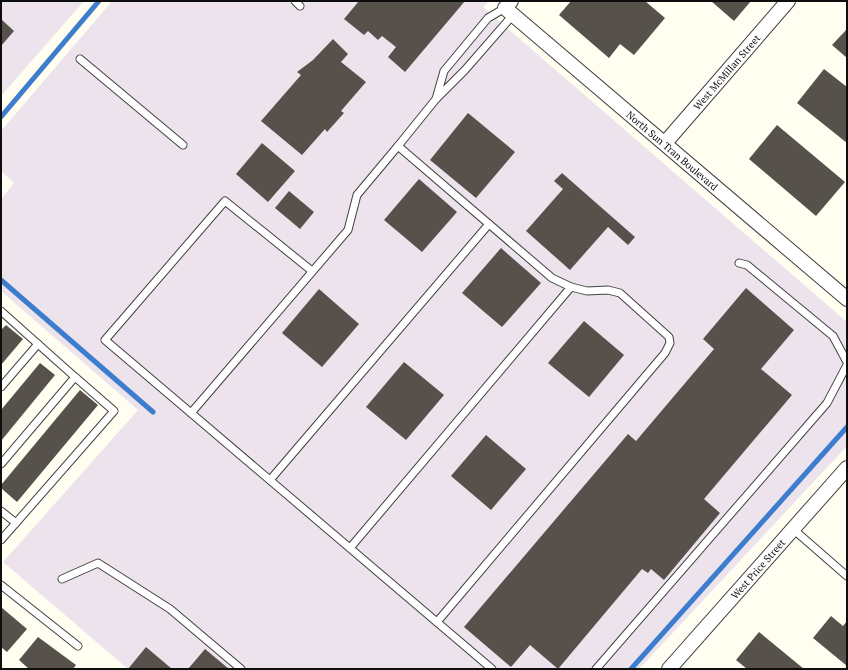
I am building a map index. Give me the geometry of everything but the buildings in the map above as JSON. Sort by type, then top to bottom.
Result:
[{"type":"street","name":"West McMillan Street","points":[[665,143],[788,1]]},
{"type":"street","name":"North Sun Tran Boulevard","points":[[510,8],[847,299]]},
{"type":"street","name":"West Price Street","points":[[669,669],[847,468]]},
{"type":"lane","points":[[436,99],[444,71],[488,18],[510,8]]},
{"type":"lane","points":[[191,413],[348,230],[357,195],[436,99],[465,70],[510,8]]},
{"type":"lane","points":[[80,59],[183,145]]},
{"type":"lane","points":[[398,146],[552,278],[571,287],[587,291],[608,290],[620,293],[664,332],[670,343],[665,353],[437,622]]},
{"type":"lane","points":[[312,271],[226,201],[104,340],[492,669]]},
{"type":"lane","points":[[270,480],[489,224]]},
{"type":"lane","points":[[596,669],[827,403],[847,363],[833,336],[747,265],[739,263]]},
{"type":"lane","points":[[350,548],[571,287]]},
{"type":"lane","points":[[1,311],[114,410],[1,540]]},
{"type":"lane","points":[[1,387],[38,344]]},
{"type":"lane","points":[[1,464],[76,377]]},
{"type":"lane","points":[[1,511],[16,523]]},
{"type":"lane","points":[[793,529],[847,576]]},
{"type":"lane","points":[[62,579],[98,563],[170,609],[241,669]]},
{"type":"lane","points":[[1,585],[78,646]]},
{"type":"shaded area","points":[[1,1],[84,1],[1,96]]},
{"type":"shaded area","points":[[112,1],[489,1],[483,7],[847,322],[847,446],[639,669],[128,669],[3,562],[138,410],[1,291],[1,199],[14,183],[1,171],[1,131]]},
{"type":"waterway","points":[[1,117],[99,1]]},
{"type":"waterway","points":[[1,280],[153,412]]},
{"type":"waterway","points":[[631,669],[847,427]]}]
